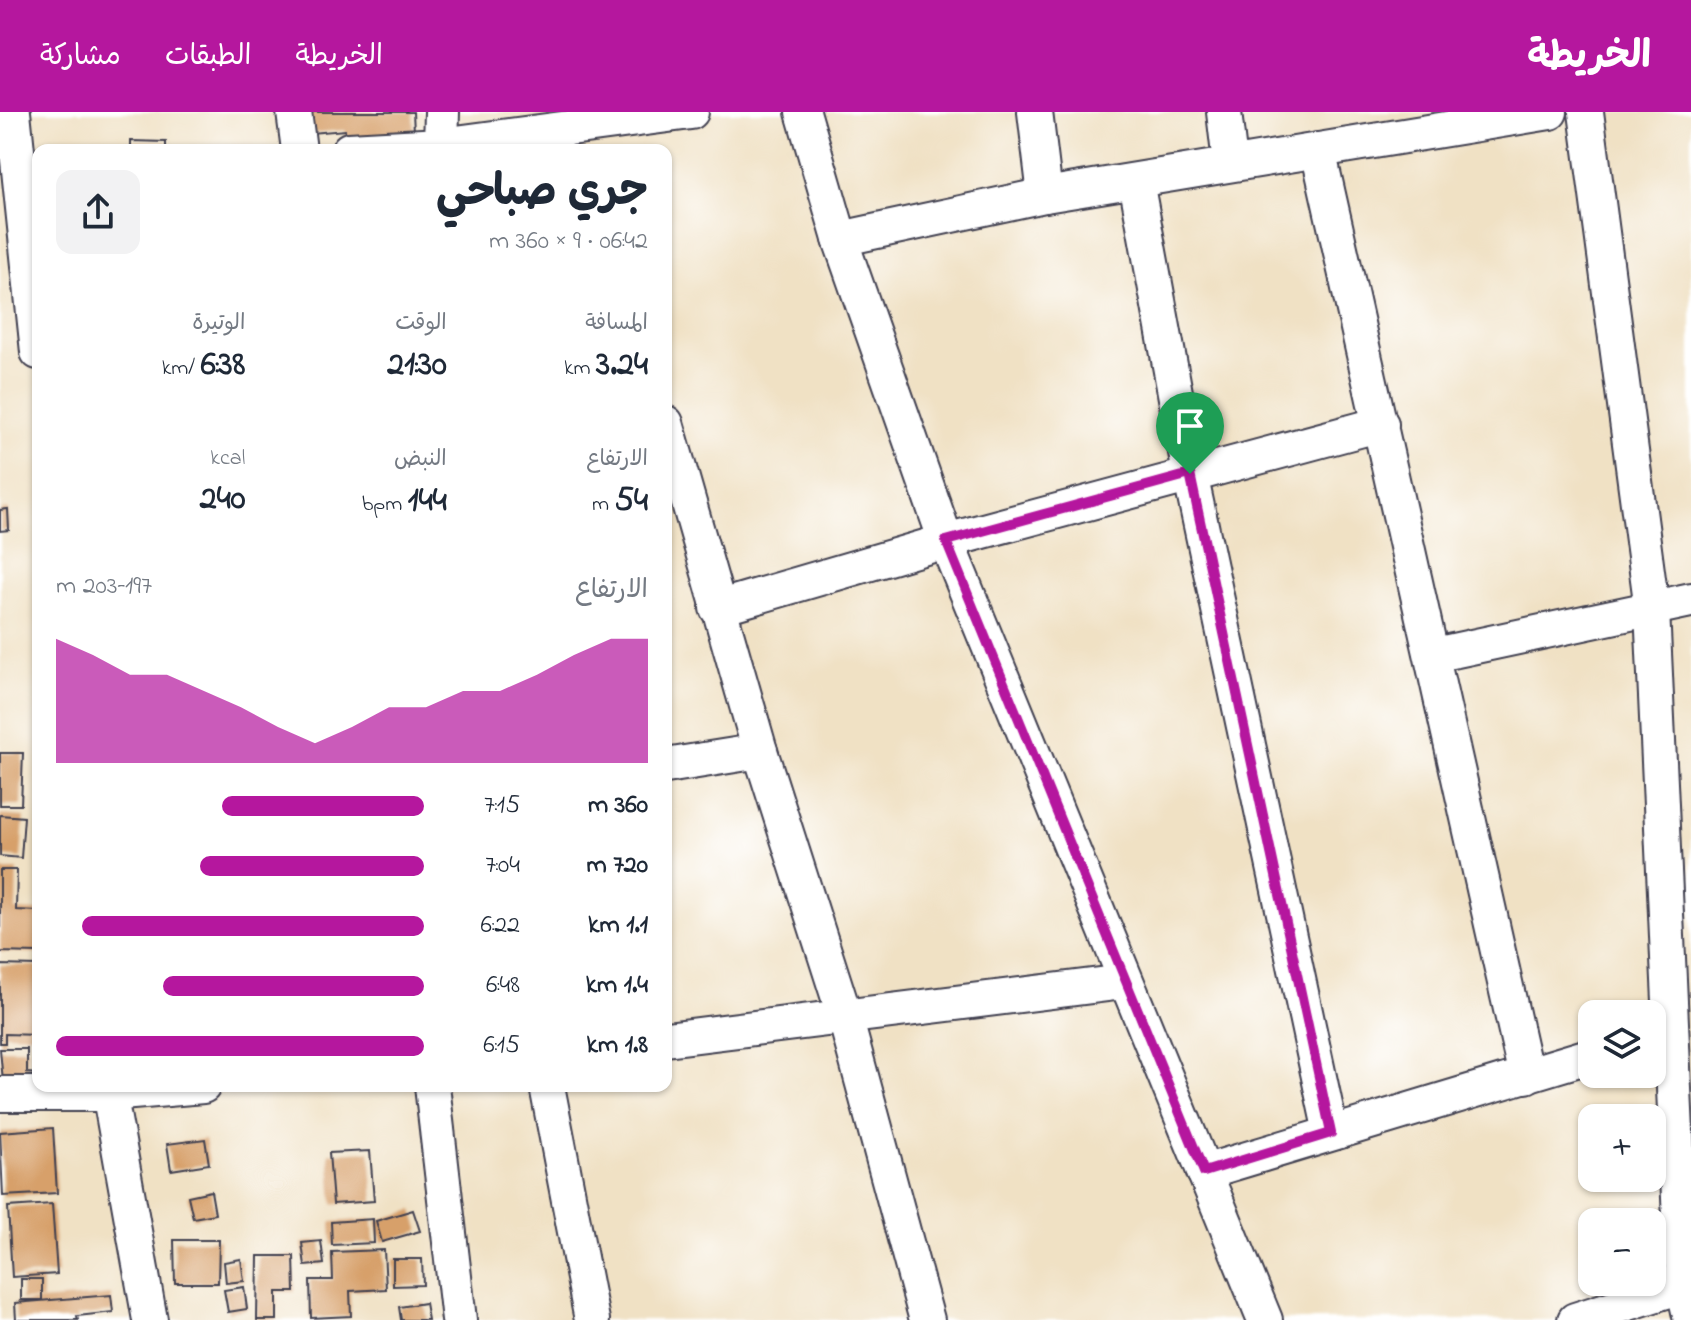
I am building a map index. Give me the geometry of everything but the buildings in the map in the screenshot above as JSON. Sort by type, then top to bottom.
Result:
[{"type":"street","points":[[13,112],[32,302]]},
{"type":"street","points":[[294,112],[298,144]]},
{"type":"street","points":[[374,144],[442,128],[578,140],[691,112]]},
{"type":"street","points":[[803,112],[840,239],[946,541],[1265,1320]]},
{"type":"street","points":[[1035,112],[1045,195]]},
{"type":"street","points":[[1224,112],[1230,163]]},
{"type":"street","points":[[840,239],[1045,195],[1550,112]]},
{"type":"street","points":[[1586,112],[1652,609],[1680,990],[1666,1022]]},
{"type":"street","points":[[1318,150],[1434,655],[1488,919],[1526,1076]]},
{"type":"street","points":[[1136,181],[1190,474],[1331,1133]]},
{"type":"street","points":[[717,608],[946,541],[1381,424]]},
{"type":"street","points":[[674,473],[845,1017],[927,1320]]},
{"type":"street","points":[[1434,655],[1691,600]]},
{"type":"street","points":[[672,765],[760,751]]},
{"type":"street","points":[[672,1038],[1124,982]]},
{"type":"street","points":[[1204,1172],[1578,1059]]},
{"type":"street","points":[[1666,1082],[1691,1320]]},
{"type":"street","points":[[0,1094],[54,1092]]},
{"type":"street","points":[[108,1092],[150,1320]]},
{"type":"street","points":[[433,1092],[459,1320]]},
{"type":"street","points":[[548,1092],[592,1320]]},
{"type":"street","points":[[1575,1320],[1687,1284]]},
{"type":"route","points":[[1190,474],[1331,1133],[1204,1172],[946,541],[1190,474]]}]
